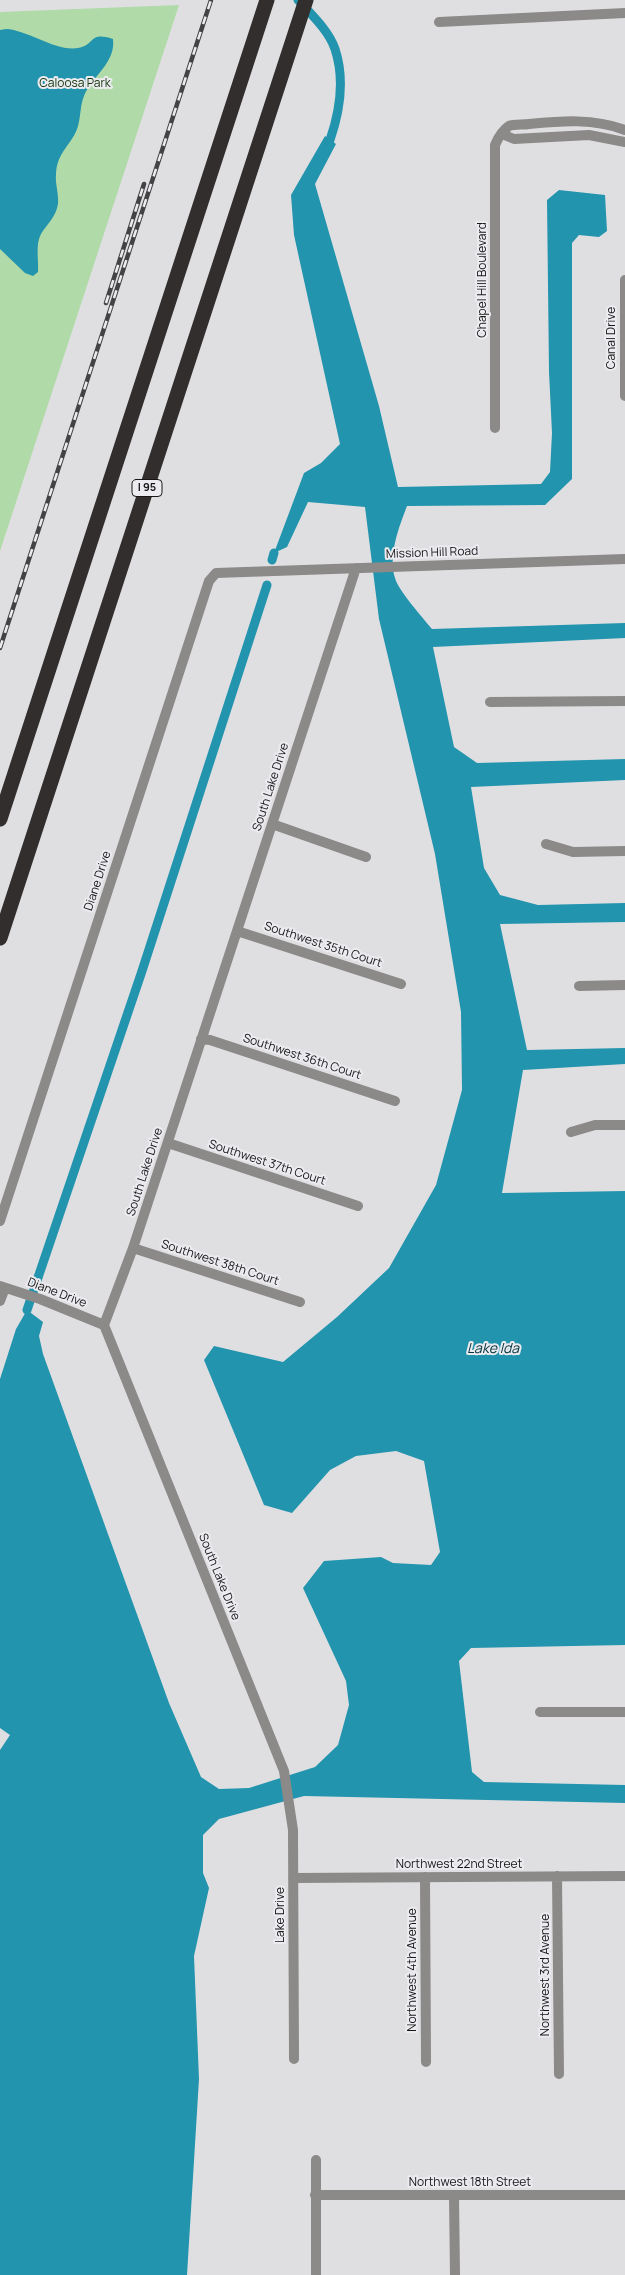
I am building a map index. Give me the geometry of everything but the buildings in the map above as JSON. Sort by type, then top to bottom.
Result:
[{"type":"highway","name":"I 95","points":[[0,938],[306,0]]},
{"type":"highway","points":[[0,819],[266,3]]},
{"type":"street","points":[[439,22],[625,13]]},
{"type":"street","points":[[625,130],[611,125],[584,120],[510,126],[502,134],[514,138],[589,135],[625,142]]},
{"type":"street","name":"Chapel Hill Boulevard","points":[[495,428],[495,145],[502,134]]},
{"type":"street","name":"Canal Drive","points":[[625,280],[625,396]]},
{"type":"street","name":"Mission Hill Road","points":[[239,572],[625,559]]},
{"type":"street","name":"South Lake Drive","points":[[284,1770],[104,1325],[133,1248],[168,1143],[356,568]]},
{"type":"street","name":"Diane Drive","points":[[0,1221],[209,581],[216,573],[239,572]]},
{"type":"street","points":[[490,702],[625,701]]},
{"type":"street","points":[[272,824],[366,857]]},
{"type":"street","points":[[546,844],[573,852],[625,852]]},
{"type":"street","name":"Southwest 35th Court","points":[[237,931],[401,984]]},
{"type":"street","points":[[579,986],[625,985]]},
{"type":"street","name":"Southwest 36th Court","points":[[201,1039],[210,1040],[395,1101]]},
{"type":"street","points":[[571,1132],[595,1125],[625,1125]]},
{"type":"street","name":"Southwest 37th Court","points":[[168,1143],[358,1206]]},
{"type":"street","name":"Southwest 38th Court","points":[[133,1248],[300,1302]]},
{"type":"street","points":[[0,1301],[3,1287]]},
{"type":"street","name":"Diane Drive","points":[[3,1287],[40,1299],[104,1325]]},
{"type":"street","points":[[540,1712],[625,1712]]},
{"type":"street","name":"Lake Drive","points":[[284,1770],[291,1806],[294,2059]]},
{"type":"street","name":"Northwest 3rd Avenue","points":[[558,1876],[559,2074]]},
{"type":"street","name":"Northwest 22nd Street","points":[[293,1878],[625,1876]]},
{"type":"street","name":"Northwest 4th Avenue","points":[[425,1877],[426,2062]]},
{"type":"street","points":[[316,2160],[316,2275]]},
{"type":"street","name":"Northwest 18th Street","points":[[315,2195],[625,2195]]},
{"type":"street","points":[[454,2195],[454,2275]]},
{"type":"green space","name":"Caloosa Park","points":[[179,5],[0,551],[0,12]]},
{"type":"water","points":[[0,30],[15,30],[51,44],[69,48],[84,46],[100,37],[113,39],[111,55],[84,96],[76,132],[59,159],[56,178],[57,209],[39,238],[38,272],[33,276],[25,273],[0,249]]},
{"type":"water","name":"Lake Ida","points":[[325,136],[336,144],[315,184],[379,406],[398,487],[541,484],[550,472],[552,433],[549,372],[547,200],[559,190],[605,195],[607,231],[599,237],[579,235],[572,243],[572,479],[545,505],[407,506],[395,541],[393,569],[397,583],[411,604],[432,629],[625,623],[625,638],[433,647],[454,747],[477,763],[625,759],[625,780],[471,787],[484,868],[500,895],[538,905],[625,903],[625,922],[500,924],[527,1050],[625,1048],[625,1064],[523,1070],[502,1193],[625,1191],[625,1645],[471,1648],[459,1661],[472,1772],[484,1782],[625,1785],[625,1803],[304,1796],[219,1819],[203,1835],[203,1873],[209,1888],[194,1956],[199,2079],[187,2275],[0,2275],[0,1750],[10,1735],[0,1728],[0,1379],[16,1329],[27,1310],[43,1322],[39,1336],[43,1354],[169,1703],[201,1777],[219,1789],[249,1788],[315,1767],[338,1745],[349,1705],[346,1681],[303,1588],[324,1561],[381,1557],[393,1563],[431,1565],[440,1552],[424,1461],[396,1451],[356,1456],[330,1470],[292,1513],[264,1505],[204,1360],[214,1346],[283,1362],[337,1317],[389,1268],[436,1185],[462,1090],[461,1012],[435,854],[379,619],[365,507],[308,502],[287,547],[274,553],[304,473],[321,463],[340,444],[294,235],[291,195]]},
{"type":"waterway","points":[[298,0],[329,36],[338,60],[340,72],[339,106],[330,140]]},
{"type":"waterway","points":[[272,560],[274,553]]},
{"type":"waterway","points":[[27,1310],[142,971],[267,585]]},
{"type":"railway","points":[[0,648],[211,0]]},
{"type":"railway","points":[[106,303],[144,184]]}]
